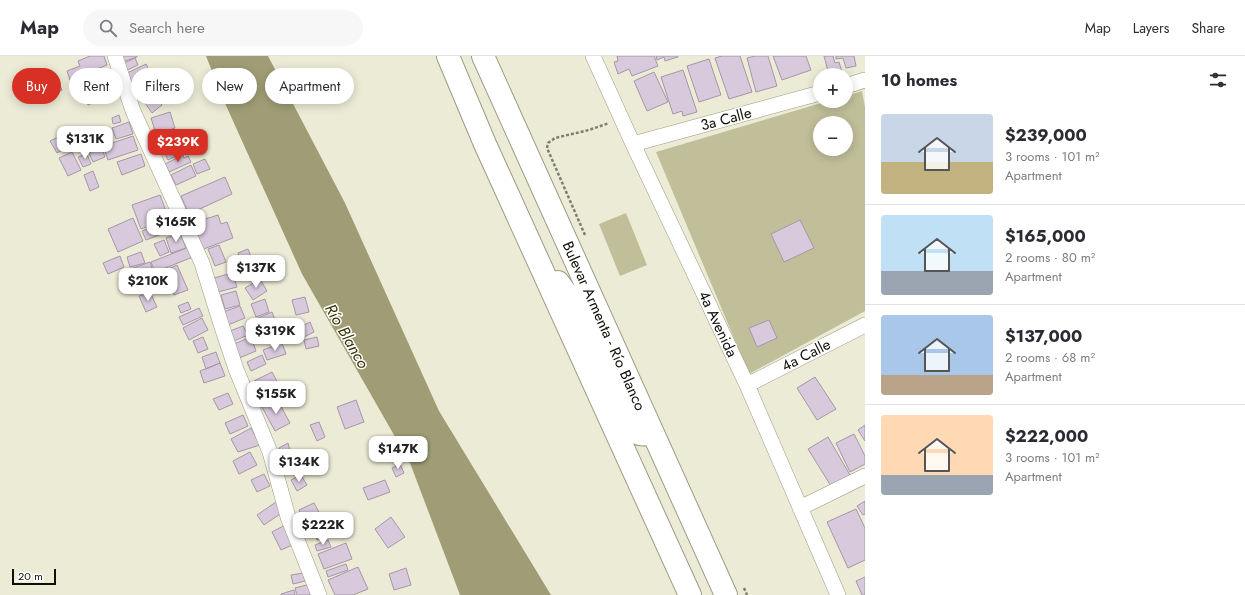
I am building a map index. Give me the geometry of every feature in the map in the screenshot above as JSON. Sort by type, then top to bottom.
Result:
[{"type":"main road","points":[[448,56],[485,144],[690,595]]},
{"type":"main road","name":"Bulevar Armenta - Río Blanco","points":[[483,56],[652,432],[733,588]]},
{"type":"main road","points":[[537,259],[562,287],[582,315],[632,430],[638,434],[644,435],[652,432]]},
{"type":"street","points":[[115,56],[133,111],[202,263],[236,369],[270,452],[288,517],[319,595]]},
{"type":"street","name":"4a Avenida","points":[[593,56],[747,385],[838,595]]},
{"type":"street","points":[[853,84],[865,80]]},
{"type":"street","name":"3a Calle","points":[[633,144],[813,95]]},
{"type":"street","name":"4a Calle","points":[[747,385],[865,324]]},
{"type":"street","points":[[800,508],[865,476]]},
{"type":"path","points":[[587,238],[548,152],[548,143],[555,138],[589,130],[622,118]]},
{"type":"path","points":[[733,588],[747,595]]},
{"type":"shaded area","points":[[862,91],[865,107],[865,311],[749,374],[656,152],[813,105],[813,108],[853,108],[853,94]]},
{"type":"shaded area","points":[[626,213],[647,265],[620,276],[599,224]]},
{"type":"water","name":"Río Blanco","points":[[206,56],[268,56],[274,68],[265,68],[265,104],[293,104],[345,203],[439,411],[551,595],[460,595],[410,463],[302,274],[225,104],[257,104],[257,68],[211,68]]},
{"type":"building","points":[[90,56],[104,56],[107,65],[100,68],[75,68],[80,66],[78,61]]},
{"type":"building","points":[[121,56],[137,56],[137,57],[119,63]]},
{"type":"building","points":[[617,56],[654,56],[658,66],[632,76],[629,69],[618,74],[614,62],[618,61]]},
{"type":"building","points":[[656,56],[678,57],[665,61],[664,57],[657,60]]},
{"type":"building","points":[[722,56],[740,56],[752,92],[729,99],[715,58]]},
{"type":"building","points":[[755,56],[768,56],[777,86],[756,92],[747,58]]},
{"type":"building","points":[[773,56],[806,56],[811,70],[782,80]]},
{"type":"building","points":[[824,56],[833,56],[835,63],[839,62],[841,68],[827,68]]},
{"type":"building","points":[[836,56],[854,56],[856,66],[846,68],[843,58],[836,59]]},
{"type":"building","points":[[135,58],[138,65],[125,71],[122,64]]},
{"type":"building","points":[[709,59],[721,95],[699,102],[687,66]]},
{"type":"building","points":[[146,64],[148,68],[138,68]]},
{"type":"building","points":[[683,70],[697,112],[683,116],[682,111],[673,114],[661,77]]},
{"type":"building","points":[[131,71],[131,87],[125,74]]},
{"type":"building","points":[[654,72],[668,102],[647,111],[634,81]]},
{"type":"building","points":[[146,104],[161,104],[162,105],[152,113]]},
{"type":"building","points":[[170,112],[175,128],[156,134],[151,118]]},
{"type":"building","points":[[119,115],[121,122],[113,124],[112,118]]},
{"type":"building","points":[[129,122],[133,134],[116,139],[112,128]]},
{"type":"building","points":[[173,131],[183,153],[168,160],[158,138]]},
{"type":"building","points":[[65,134],[71,145],[57,153],[50,141]]},
{"type":"building","points":[[133,136],[138,150],[108,160],[103,146]]},
{"type":"building","points":[[101,147],[105,157],[93,162],[89,153]]},
{"type":"building","points":[[72,152],[81,170],[68,176],[59,158]]},
{"type":"building","points":[[87,154],[91,164],[83,167],[78,157]]},
{"type":"building","points":[[141,154],[145,166],[122,175],[117,162]]},
{"type":"building","points":[[183,155],[184,158],[188,156],[191,162],[169,172],[165,164]]},
{"type":"building","points":[[205,159],[210,169],[197,174],[193,164]]},
{"type":"building","points":[[191,165],[196,176],[176,185],[171,175]]},
{"type":"building","points":[[93,171],[99,187],[90,191],[84,175]]},
{"type":"building","points":[[225,177],[232,194],[189,214],[181,196]]},
{"type":"building","points":[[160,195],[169,219],[141,229],[132,205]]},
{"type":"building","points":[[218,215],[221,224],[227,222],[233,238],[201,250],[194,231],[202,229],[199,221]]},
{"type":"building","points":[[133,218],[143,241],[118,252],[108,229]]},
{"type":"building","points":[[172,220],[175,229],[146,240],[142,231]]},
{"type":"building","points":[[800,220],[814,248],[784,262],[771,234]]},
{"type":"building","points":[[180,233],[186,248],[171,253],[166,238]]},
{"type":"building","points":[[164,240],[169,252],[160,256],[154,244]]},
{"type":"building","points":[[219,245],[226,262],[215,266],[208,249]]},
{"type":"building","points":[[189,247],[193,257],[155,272],[151,262]]},
{"type":"building","points":[[248,249],[252,259],[242,263],[238,253]]},
{"type":"building","points":[[141,252],[145,263],[130,267],[127,257]]},
{"type":"building","points":[[120,256],[124,267],[108,274],[103,263]]},
{"type":"building","points":[[150,262],[154,274],[126,283],[122,272]]},
{"type":"building","points":[[177,265],[188,290],[174,295],[169,284],[173,283],[168,269]]},
{"type":"building","points":[[228,274],[229,279],[234,277],[237,287],[218,292],[214,278]]},
{"type":"building","points":[[260,279],[267,291],[253,300],[245,288]]},
{"type":"building","points":[[236,291],[240,305],[225,309],[221,295]]},
{"type":"building","points":[[150,292],[157,307],[146,312],[139,296]]},
{"type":"building","points":[[305,297],[309,312],[296,315],[292,300]]},
{"type":"building","points":[[265,299],[269,312],[256,317],[251,304]]},
{"type":"building","points":[[188,302],[191,309],[181,313],[178,306]]},
{"type":"building","points":[[240,306],[245,318],[228,325],[223,312]]},
{"type":"building","points":[[199,308],[203,316],[183,325],[179,317]]},
{"type":"building","points":[[272,312],[277,325],[263,330],[258,318]]},
{"type":"building","points":[[202,318],[208,330],[189,340],[183,328]]},
{"type":"building","points":[[769,320],[777,338],[757,347],[749,328]]},
{"type":"building","points":[[310,322],[314,332],[304,337],[300,327]]},
{"type":"building","points":[[243,326],[248,335],[234,341],[230,331]]},
{"type":"building","points":[[203,337],[208,349],[198,353],[193,341]]},
{"type":"building","points":[[251,337],[256,351],[239,358],[234,344]]},
{"type":"building","points":[[317,337],[319,346],[306,349],[304,340]]},
{"type":"building","points":[[282,343],[286,354],[267,360],[263,350]]},
{"type":"building","points":[[216,352],[220,363],[206,369],[202,357]]},
{"type":"building","points":[[262,355],[266,364],[251,371],[247,362]]},
{"type":"building","points":[[220,363],[225,376],[204,383],[200,371]]},
{"type":"building","points":[[272,372],[281,389],[262,398],[254,381]]},
{"type":"building","points":[[815,377],[836,409],[817,420],[797,388]]},
{"type":"building","points":[[228,393],[233,404],[219,410],[213,399]]},
{"type":"building","points":[[277,399],[290,423],[275,431],[262,407]]},
{"type":"building","points":[[356,400],[364,422],[345,429],[337,407]]},
{"type":"building","points":[[243,415],[248,426],[230,434],[225,423]]},
{"type":"building","points":[[319,422],[325,437],[317,441],[310,425]]},
{"type":"building","points":[[865,425],[865,441],[858,430]]},
{"type":"building","points":[[251,428],[260,445],[238,452],[231,439]]},
{"type":"building","points":[[854,434],[865,456],[865,464],[850,472],[836,443]]},
{"type":"building","points":[[828,437],[850,475],[831,486],[808,449]]},
{"type":"building","points":[[288,443],[293,462],[286,465],[279,448]]},
{"type":"building","points":[[250,452],[257,465],[239,474],[233,461]]},
{"type":"building","points":[[400,464],[404,473],[396,477],[392,468]]},
{"type":"building","points":[[264,474],[270,486],[257,492],[251,480]]},
{"type":"building","points":[[301,475],[307,485],[297,491],[291,480]]},
{"type":"building","points":[[385,480],[390,492],[368,500],[363,488]]},
{"type":"building","points":[[865,501],[865,514],[863,515],[857,506]]},
{"type":"building","points":[[276,502],[283,512],[264,525],[257,515]]},
{"type":"building","points":[[314,503],[320,514],[305,521],[299,510]]},
{"type":"building","points":[[856,509],[865,528],[865,560],[848,568],[827,522]]},
{"type":"building","points":[[391,517],[405,537],[388,548],[375,529]]},
{"type":"building","points":[[287,524],[297,543],[281,550],[272,532]]},
{"type":"building","points":[[325,525],[329,536],[317,540],[314,529]]},
{"type":"building","points":[[328,540],[331,547],[317,551],[315,545]]},
{"type":"building","points":[[346,543],[352,559],[324,569],[318,554]]},
{"type":"building","points":[[346,564],[348,570],[328,577],[326,571]]},
{"type":"building","points":[[358,567],[368,589],[353,595],[335,595],[328,580]]},
{"type":"building","points":[[406,568],[411,585],[394,590],[389,574]]},
{"type":"building","points":[[303,573],[305,581],[293,584],[291,575]]},
{"type":"building","points":[[865,577],[865,595],[862,595],[856,581]]},
{"type":"building","points":[[310,584],[313,595],[297,595],[295,588]]},
{"type":"building","points":[[294,590],[295,595],[281,595],[281,594]]}]
